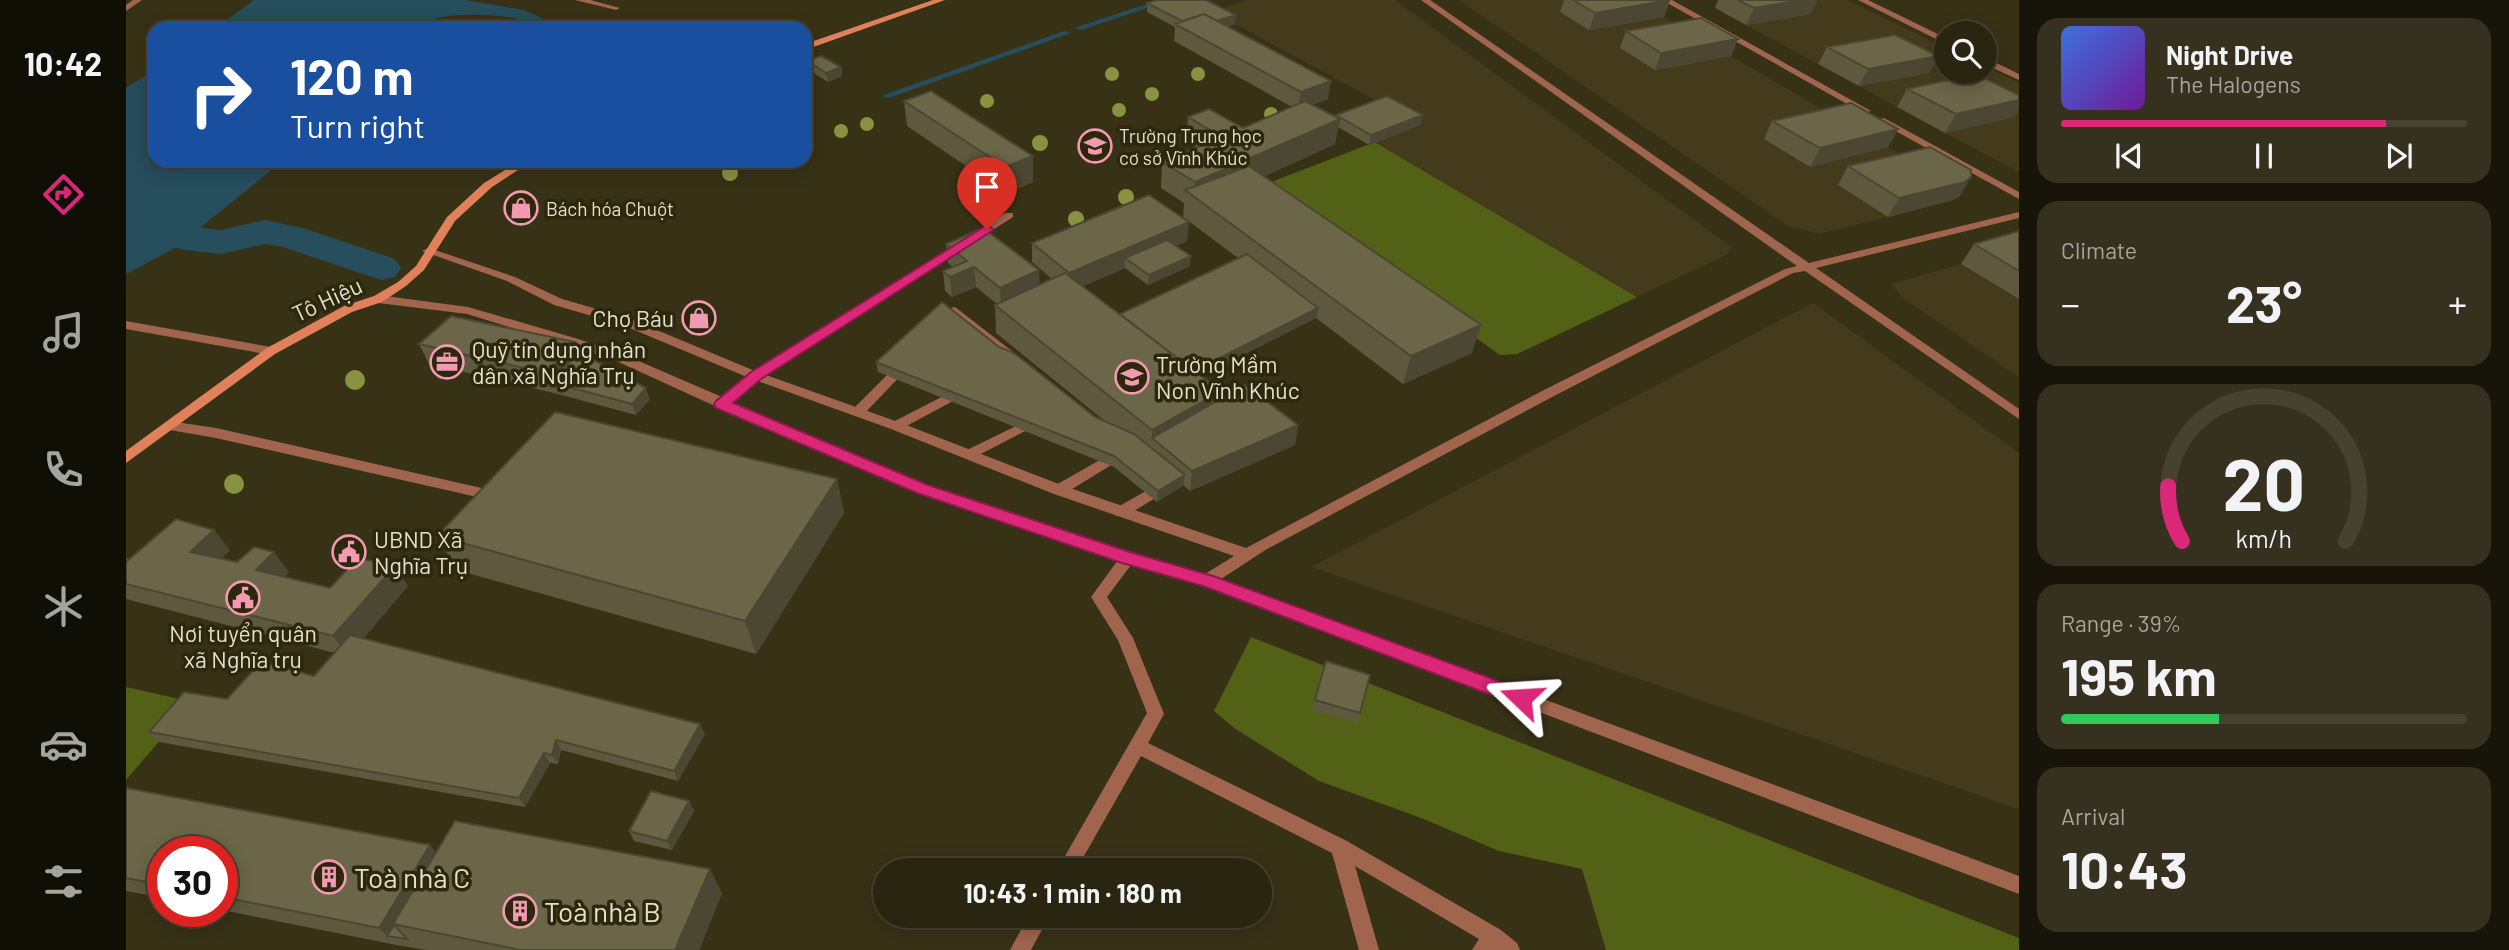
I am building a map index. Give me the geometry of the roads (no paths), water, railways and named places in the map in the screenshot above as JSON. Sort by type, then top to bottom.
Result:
[{"type":"main road","points":[[812,45],[941,0]]},
{"type":"main road","name":"Tô Hiệu","points":[[126,458],[271,351],[348,309],[378,299],[402,284],[420,268],[428,251],[438,242],[451,219],[470,200],[517,168]]},
{"type":"street","points":[[126,9],[138,0]]},
{"type":"street","points":[[579,0],[616,8]]},
{"type":"street","points":[[1425,0],[2019,415]]},
{"type":"street","points":[[1666,0],[2019,196]]},
{"type":"street","points":[[1862,0],[1934,35]]},
{"type":"street","points":[[1997,66],[2019,77]]},
{"type":"street","points":[[722,404],[756,376],[1009,215]]},
{"type":"street","points":[[1207,580],[1246,554],[1561,387],[1789,271],[2019,215]]},
{"type":"street","points":[[428,251],[511,279],[558,302],[624,321],[756,376],[897,426],[1059,490],[1246,554]]},
{"type":"street","points":[[378,299],[468,311],[615,356],[922,489],[1128,558],[1207,580],[2019,885]]},
{"type":"street","points":[[940,332],[955,311],[1016,366]]},
{"type":"street","points":[[126,325],[271,351]]},
{"type":"street","points":[[858,412],[912,362]]},
{"type":"street","points":[[897,426],[943,394],[974,384],[964,376]]},
{"type":"street","points":[[970,454],[1019,421],[1046,414],[1036,406]]},
{"type":"street","points":[[169,426],[216,433],[486,494]]},
{"type":"street","points":[[1059,490],[1101,458],[1127,450]]},
{"type":"street","points":[[1121,512],[1167,483],[1157,475]]},
{"type":"street","points":[[1073,858],[1156,714],[1125,638],[1099,597],[1128,558]]},
{"type":"street","points":[[1137,746],[1340,847],[1488,944],[1510,950]]},
{"type":"street","points":[[1340,847],[1369,950]]},
{"type":"street","points":[[1020,950],[1033,928]]},
{"type":"water","points":[[254,0],[465,0],[524,10],[548,21],[518,21],[495,16],[465,15],[428,21],[226,21]]},
{"type":"water","points":[[147,74],[147,168],[274,168],[175,248],[126,274],[126,88]]},
{"type":"waterway","points":[[1078,28],[1167,0]]},
{"type":"waterway","points":[[886,96],[1067,33]]},
{"type":"waterway","points":[[126,234],[147,229],[185,238],[221,242],[265,232],[292,237],[381,268]]},
{"type":"place","name":"Trường Trung học cơ sở Vĩnh Khúc","points":[[1095,146]]},
{"type":"place","name":"Bách hóa Chuột","points":[[521,208]]},
{"type":"place","name":"Chợ Báu","points":[[699,318]]},
{"type":"place","name":"Quỹ tín dụng nhân dân xã Nghĩa Trụ","points":[[447,362]]},
{"type":"place","name":"Trường Mầm Non Vĩnh Khúc","points":[[1132,377]]},
{"type":"place","name":"UBND Xã Nghĩa Trụ","points":[[349,552]]},
{"type":"place","name":"Nơi tuyển quân xã Nghĩa trụ","points":[[243,598]]},
{"type":"place","name":"Toà nhà C","points":[[329,877]]},
{"type":"place","name":"Toà nhà B","points":[[520,911]]}]
